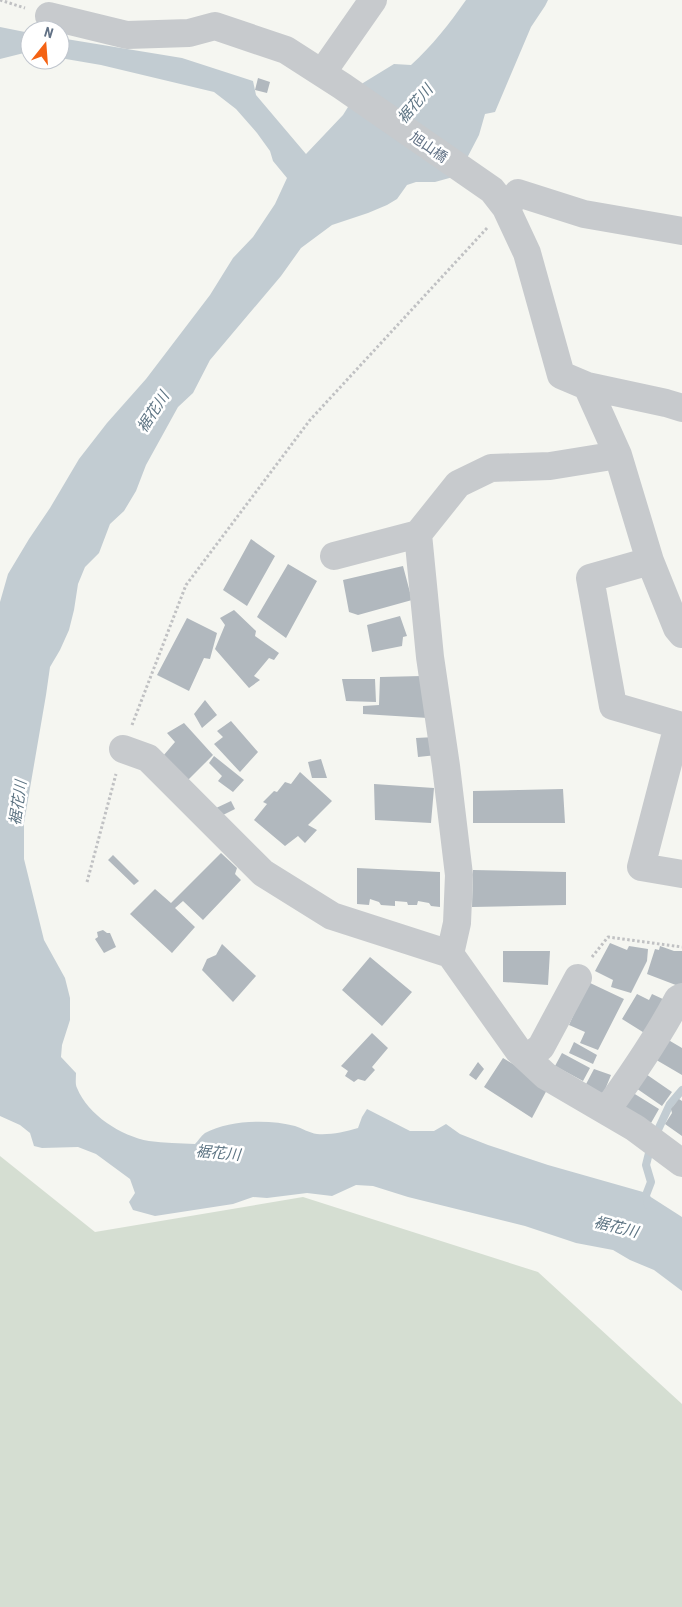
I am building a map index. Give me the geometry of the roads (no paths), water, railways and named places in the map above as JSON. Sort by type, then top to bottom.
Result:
[{"type":"street","points":[[332,80],[373,0]]},
{"type":"street","name":"旭山橋","points":[[49,16],[127,35],[189,33],[215,26],[286,50],[332,80],[499,199]]},
{"type":"street","points":[[682,231],[584,214],[518,193],[499,199],[527,253],[561,375],[586,386],[682,408]]},
{"type":"street","points":[[586,386],[618,455],[650,561],[677,628],[682,634]]},
{"type":"street","points":[[334,556],[418,534],[458,484],[491,468],[550,466],[618,455]]},
{"type":"street","points":[[418,534],[430,657],[459,875],[457,923],[450,954]]},
{"type":"street","points":[[650,561],[590,578],[613,706],[680,725],[641,867],[682,874]]},
{"type":"street","points":[[123,749],[148,758],[263,874],[332,916],[450,954],[518,1050],[546,1076],[635,1128],[682,1162]]},
{"type":"street","points":[[527,1058],[541,1047],[578,978]]},
{"type":"street","points":[[606,1111],[634,1073],[662,1030],[678,1000],[682,997]]},
{"type":"water","name":"裾花川","points":[[466,0],[548,0],[531,27],[495,112],[485,114],[479,135],[466,160],[453,177],[435,182],[416,182],[407,185],[397,199],[387,205],[332,225],[301,248],[281,276],[210,360],[193,393],[178,407],[146,465],[136,491],[124,511],[110,524],[99,553],[85,567],[78,584],[69,630],[50,667],[24,823],[24,859],[44,940],[65,978],[70,998],[70,1020],[62,1045],[61,1057],[76,1073],[76,1086],[82,1098],[107,1123],[127,1134],[149,1141],[195,1144],[205,1133],[226,1125],[249,1122],[285,1124],[317,1134],[343,1132],[358,1128],[367,1109],[410,1131],[434,1131],[446,1124],[460,1134],[488,1145],[548,1165],[643,1192],[682,1217],[682,1291],[654,1270],[630,1260],[613,1250],[576,1243],[525,1226],[408,1197],[373,1186],[356,1185],[332,1196],[307,1193],[267,1198],[253,1197],[233,1204],[155,1216],[133,1210],[129,1202],[135,1193],[130,1179],[96,1154],[78,1147],[42,1148],[34,1146],[30,1133],[20,1125],[0,1116],[0,602],[8,574],[79,459],[107,423],[146,379],[210,295],[233,258],[253,237],[275,204],[287,178],[273,161],[270,151],[257,133],[236,109],[214,92],[101,65],[70,60],[70,40],[182,58],[253,81],[256,95],[306,154],[343,115],[363,83],[394,64],[411,65],[454,17]]},
{"type":"water","points":[[0,27],[20,31],[20,54],[0,59]]},
{"type":"waterway","points":[[657,1132],[670,1104],[682,1090]]},
{"type":"waterway","points":[[648,1205],[646,1195],[651,1182],[646,1165],[650,1149]]}]
